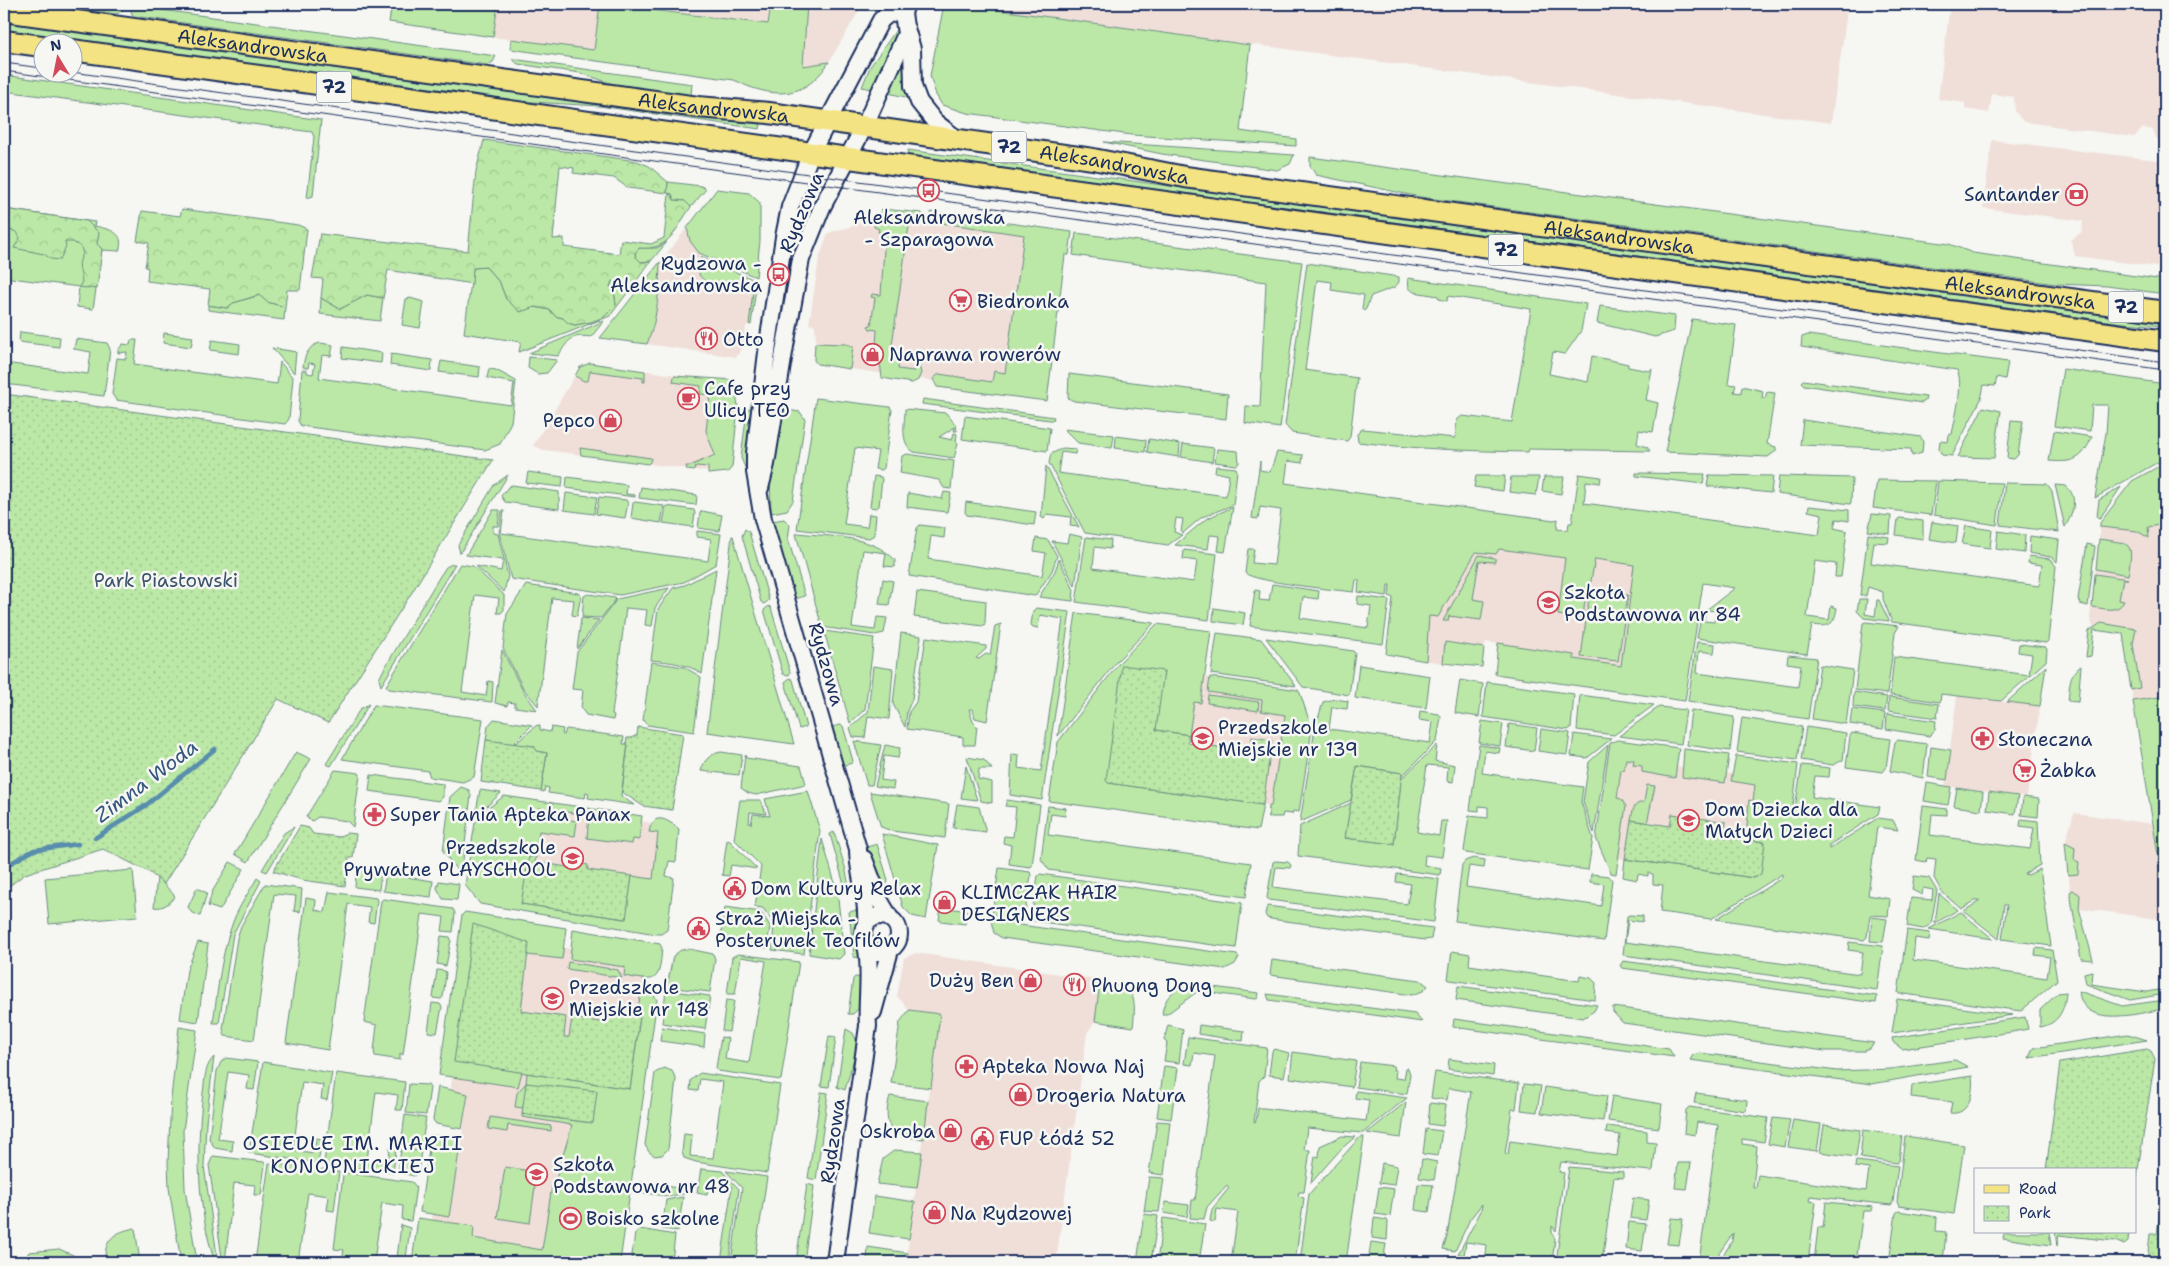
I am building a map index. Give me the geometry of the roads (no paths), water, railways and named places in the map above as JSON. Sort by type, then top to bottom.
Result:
[{"type":"main road","name":"Aleksandrowska","points":[[4,11],[698,107],[769,113],[864,126],[1093,159],[1185,177],[2165,312]]},
{"type":"main road","points":[[4,41],[32,45]]},
{"type":"main road","name":"Aleksandrowska","points":[[82,51],[2165,341]]},
{"type":"street","points":[[904,7],[906,28],[912,49],[912,79],[919,102],[935,122],[958,140]]},
{"type":"street","name":"Rydzowa","points":[[890,918],[880,901],[869,870],[858,849],[765,526],[754,472],[784,237],[795,192],[827,121],[881,20],[904,7]]},
{"type":"street","name":"Rydzowa","points":[[759,490],[766,464],[801,259],[817,218],[864,126],[906,34],[906,28]]},
{"type":"street","name":"Rydzowa","points":[[858,849],[858,868],[866,908],[866,922]]},
{"type":"street","points":[[876,916],[890,918],[897,925],[899,935],[896,944],[890,950],[878,952],[866,946],[862,934],[866,922],[876,916]]},
{"type":"street","name":"Rydzowa","points":[[866,946],[868,953],[868,1026]]},
{"type":"street","name":"Rydzowa","points":[[836,1262],[868,1026],[890,950]]},
{"type":"waterway","name":"Zimna Woda","points":[[95,838],[145,806],[215,749]]},
{"type":"waterway","name":"Zimna Woda","points":[[4,867],[34,850],[78,844]]},
{"type":"tram line","points":[[4,63],[32,67]]},
{"type":"tram line","points":[[4,71],[2165,370]]},
{"type":"tram line","points":[[82,73],[2165,362]]},
{"type":"place","name":"Aleksandrowska - Szparagowa","points":[[929,191]]},
{"type":"place","name":"Santander","points":[[2076,194]]},
{"type":"place","name":"Rydzowa - Aleksandrowska","points":[[778,274]]},
{"type":"place","name":"Biedronka","points":[[961,301]]},
{"type":"place","name":"Otto","points":[[707,339]]},
{"type":"place","name":"Naprawa rowerów","points":[[873,354]]},
{"type":"place","name":"Cafe przy Ulicy TEO","points":[[688,399]]},
{"type":"place","name":"Pepco","points":[[611,420]]},
{"type":"place","name":"Szkoła Podstawowa nr 84","points":[[1548,603]]},
{"type":"place","name":"Przedszkole Miejskie nr 139","points":[[1202,738]]},
{"type":"place","name":"Słoneczna","points":[[1982,739]]},
{"type":"place","name":"Żabka","points":[[2024,770]]},
{"type":"place","name":"Super Tania Apteka Panax","points":[[374,814]]},
{"type":"place","name":"Dom Dziecka dla Małych Dzieci","points":[[1689,820]]},
{"type":"place","name":"Przedszkole Prywatne PLAYSCHOOL","points":[[572,858]]},
{"type":"place","name":"Dom Kultury Relax","points":[[735,888]]},
{"type":"place","name":"KLIMCZAK HAIR DESIGNERS","points":[[945,903]]},
{"type":"place","name":"Straż Miejska - Posterunek Teofilów","points":[[699,929]]},
{"type":"place","name":"Duży Ben","points":[[1030,980]]},
{"type":"place","name":"Phuong Dong","points":[[1075,985]]},
{"type":"place","name":"Przedszkole Miejskie nr 148","points":[[553,998]]},
{"type":"place","name":"Apteka Nowa Naj","points":[[966,1066]]},
{"type":"place","name":"Drogeria Natura","points":[[1020,1095]]},
{"type":"place","name":"Oskroba","points":[[951,1131]]},
{"type":"place","name":"FUP Łódź 52","points":[[983,1138]]},
{"type":"place","name":"Szkoła Podstawowa nr 48","points":[[537,1175]]},
{"type":"place","name":"Na Rydzowej","points":[[934,1213]]},
{"type":"place","name":"Boisko szkolne","points":[[570,1218]]},
{"type":"district","name":"OSIEDLE IM. MARII KONOPNICKIEJ","points":[[353,1154]]},
{"type":"park label","name":"Park Piastowski","points":[[166,580]]}]
